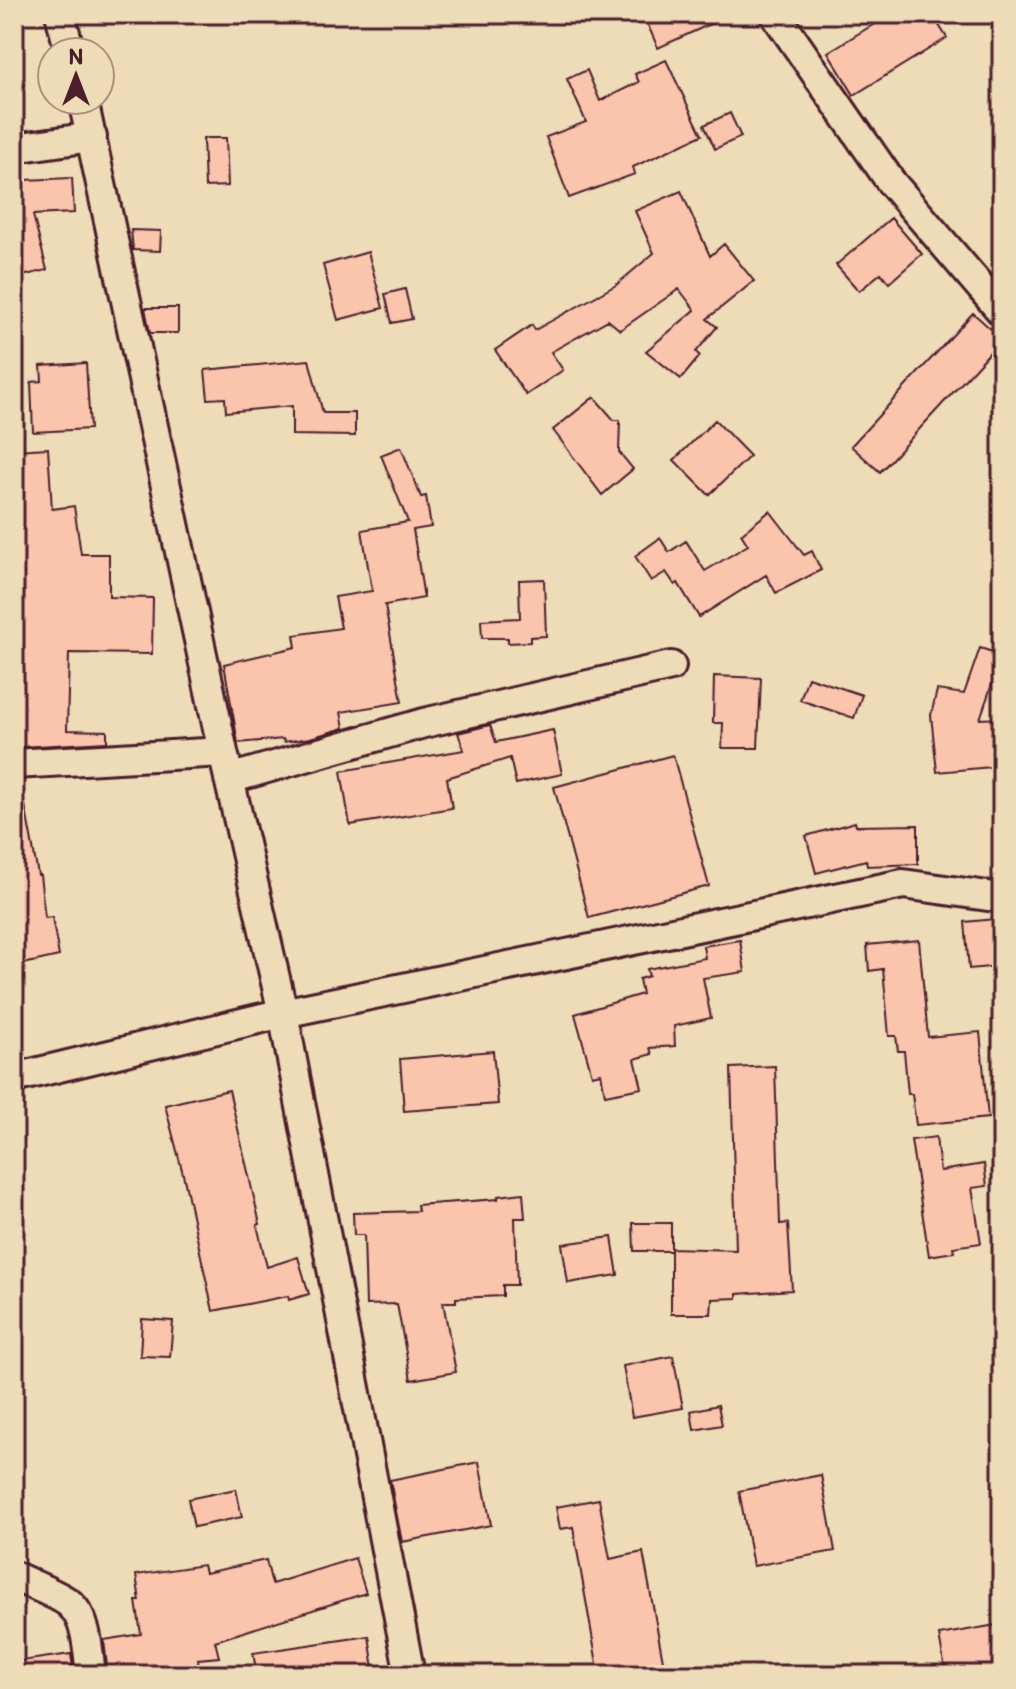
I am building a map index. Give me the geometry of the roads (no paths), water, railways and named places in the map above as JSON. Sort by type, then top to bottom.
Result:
[{"type":"street","points":[[60,14],[66,36]]},
{"type":"street","points":[[775,14],[891,182],[1002,312]]},
{"type":"street","points":[[87,116],[226,766],[283,1013],[410,1675]]},
{"type":"street","points":[[14,148],[92,137]]},
{"type":"street","points":[[14,764],[226,766],[671,666]]},
{"type":"street","points":[[14,1078],[283,1013],[903,884],[1002,898]]},
{"type":"street","points":[[14,1576],[71,1604],[86,1636],[91,1675]]}]
